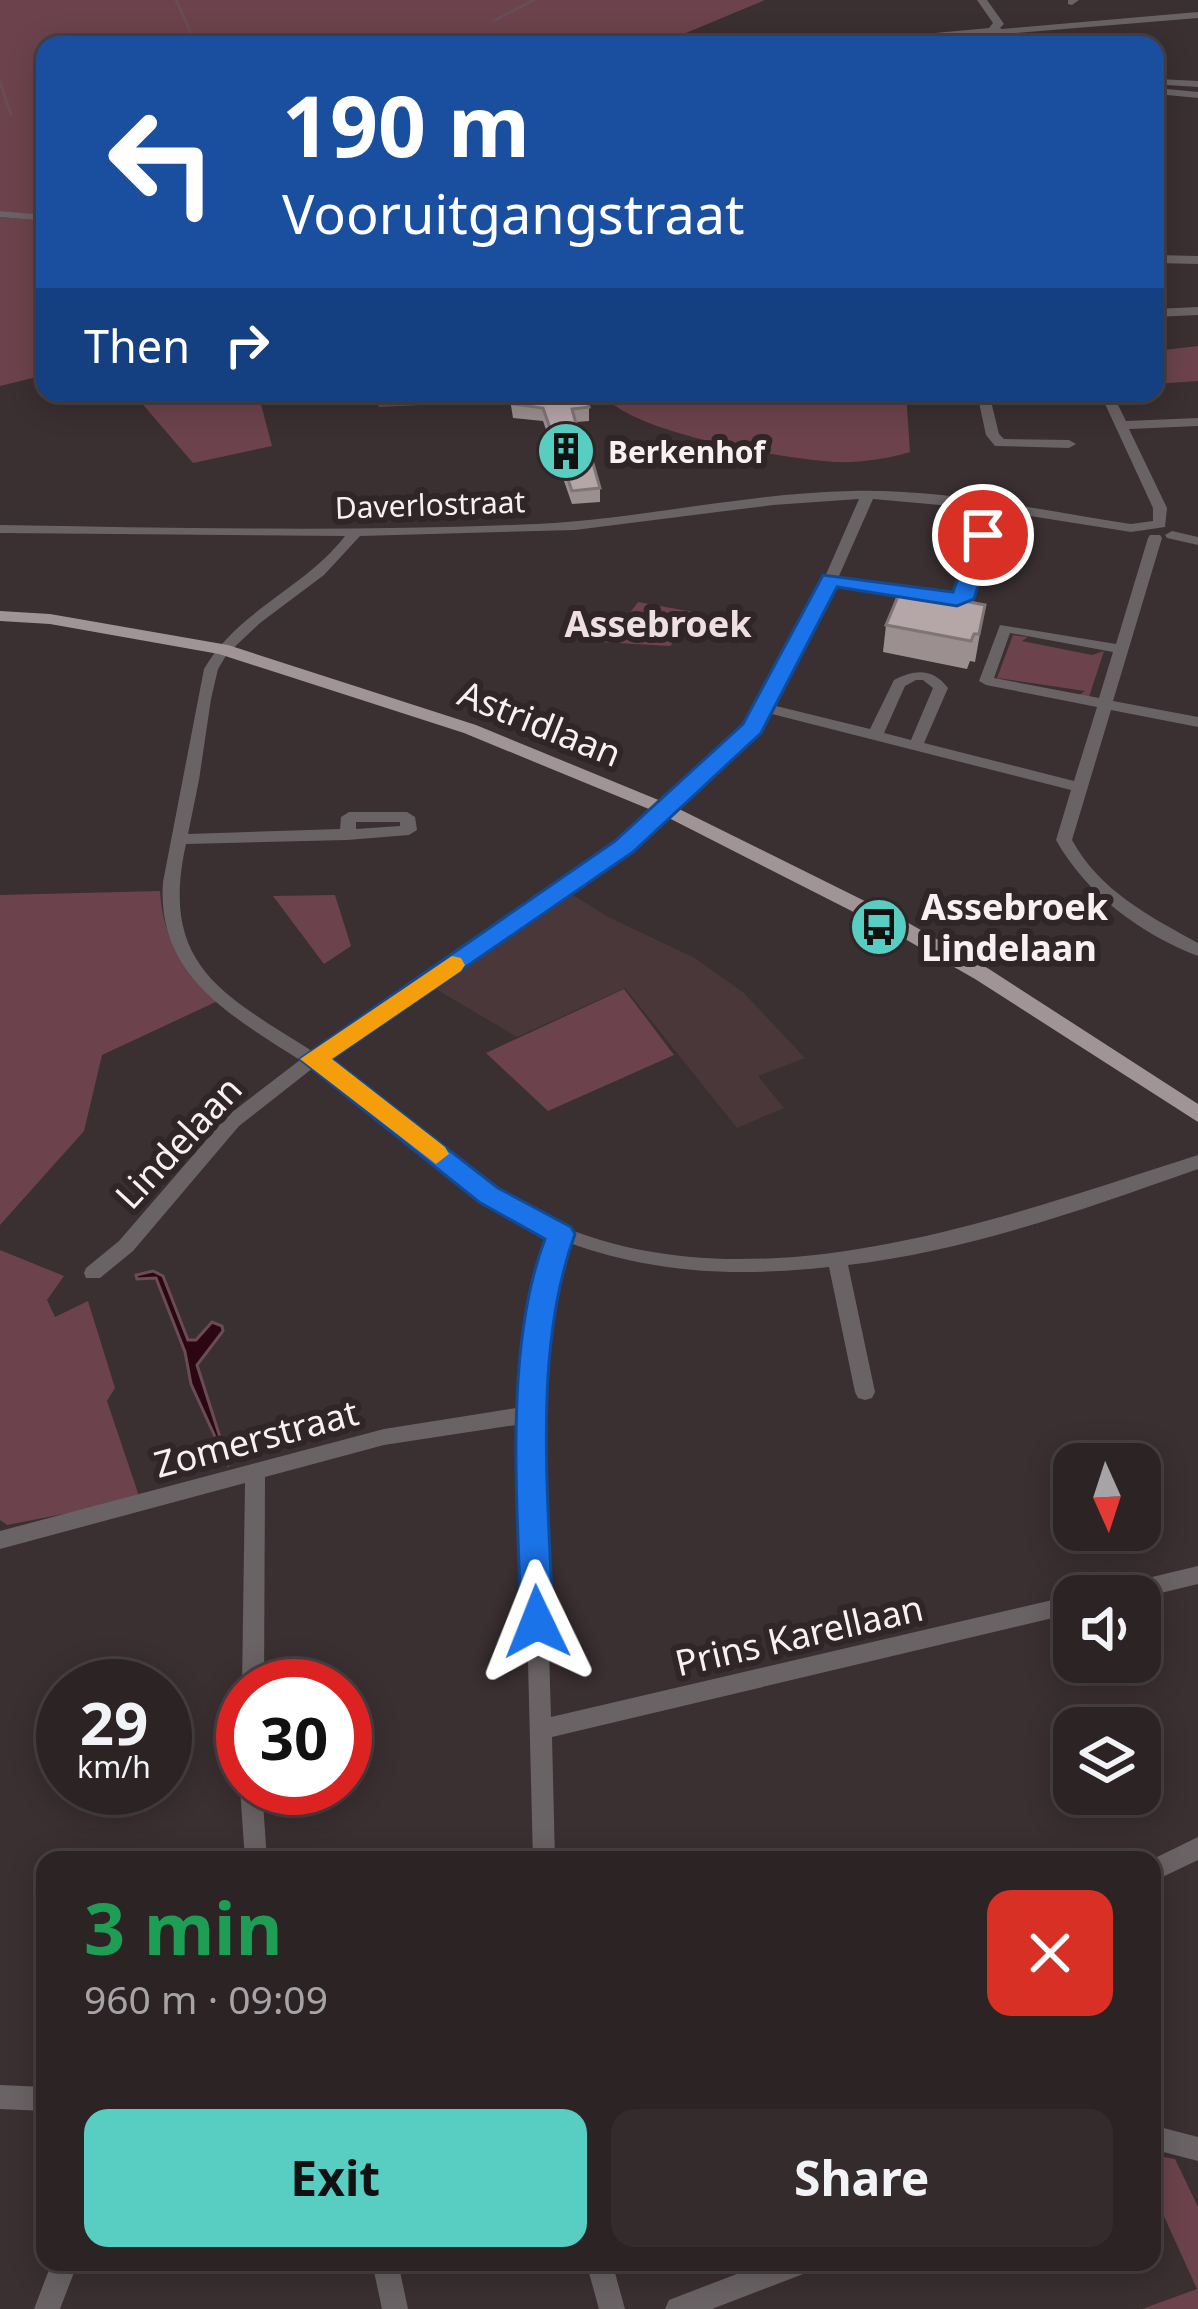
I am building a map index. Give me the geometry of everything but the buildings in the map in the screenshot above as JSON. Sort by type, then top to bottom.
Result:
[{"type":"main road","name":"Astridlaan","points":[[0,616],[50,619],[222,649],[393,700],[667,810],[932,945],[1198,1114]]},
{"type":"street","points":[[982,0],[1003,32]]},
{"type":"street","points":[[952,36],[1198,15]]},
{"type":"street","points":[[1164,81],[1198,84]]},
{"type":"street","points":[[1164,92],[1198,94]]},
{"type":"street","points":[[0,214],[36,217]]},
{"type":"street","points":[[1164,259],[1198,260]]},
{"type":"street","points":[[1164,313],[1198,311]]},
{"type":"street","points":[[985,402],[992,435],[1000,443],[1069,444]]},
{"type":"street","points":[[1110,402],[1160,508],[1158,532],[1064,840],[1077,868],[1107,894],[1198,950]]},
{"type":"street","points":[[1122,425],[1198,422]]},
{"type":"street","name":"Daverlostraat","points":[[0,529],[354,534],[562,526],[868,495],[992,508],[1198,542]]},
{"type":"street","name":"Lindelaan","points":[[93,1273],[126,1246],[233,1121],[313,1059],[624,847],[753,728],[831,579],[868,495]]},
{"type":"street","points":[[831,579],[942,600],[963,597],[992,508]]},
{"type":"street","points":[[354,534],[314,581],[222,649],[210,674],[170,897],[178,945],[213,989],[313,1059],[488,1195],[561,1234],[688,1261],[837,1258],[959,1239],[1198,1162]]},
{"type":"street","points":[[1122,649],[1005,628],[986,681],[1198,722]]},
{"type":"street","points":[[875,735],[899,683],[928,676],[941,688],[916,746]]},
{"type":"street","points":[[766,708],[1081,787]]},
{"type":"street","points":[[181,838],[347,835]]},
{"type":"street","points":[[544,1851],[532,1414],[548,1269],[561,1234]]},
{"type":"street","points":[[837,1258],[865,1392]]},
{"type":"street","name":"Zomerstraat","points":[[0,1540],[430,1426],[532,1414]]},
{"type":"street","points":[[253,1659],[255,1475]]},
{"type":"street","points":[[1161,1584],[1198,1575]]},
{"type":"street","name":"Prins Karellaan","points":[[540,1730],[1053,1609]]},
{"type":"street","points":[[253,1815],[255,1851]]},
{"type":"street","points":[[1161,1866],[1198,1848]]},
{"type":"street","points":[[0,2097],[36,2099]]},
{"type":"street","points":[[1161,2139],[1198,2149]]},
{"type":"street","points":[[47,2309],[62,2271]]},
{"type":"street","points":[[387,2271],[395,2309]]},
{"type":"street","points":[[601,2271],[612,2309]]},
{"type":"street","points":[[678,2309],[778,2271]]},
{"type":"shaded area","points":[[0,0],[765,0],[679,36],[36,36],[36,215],[0,211]]},
{"type":"shaded area","points":[[0,217],[36,220],[36,377],[0,386]]},
{"type":"shaded area","points":[[1198,346],[1198,381],[1164,383],[1164,350]]},
{"type":"shaded area","points":[[141,402],[260,402],[272,446],[193,463]]},
{"type":"shaded area","points":[[377,402],[486,402],[379,407]]},
{"type":"shaded area","points":[[612,402],[907,402],[910,452],[882,459],[812,460],[674,432]]},
{"type":"shaded area","points":[[638,602],[699,613],[670,646],[599,642],[610,639]]},
{"type":"shaded area","points":[[1013,635],[1028,637],[1022,641],[1092,655],[1104,651],[1089,697],[1079,695],[1085,691],[997,678]]},
{"type":"shaded area","points":[[160,891],[166,925],[178,952],[220,1000],[102,1055],[84,1131],[0,1225],[0,895]]},
{"type":"shaded area","points":[[335,895],[351,946],[324,964],[273,896]]},
{"type":"shaded area","points":[[573,895],[693,957],[744,993],[805,1058],[758,1076],[784,1108],[737,1128],[625,988],[517,1037],[434,988]]},
{"type":"shaded area","points":[[624,989],[674,1055],[548,1111],[486,1053]]},
{"type":"shaded area","points":[[0,1250],[64,1276],[47,1300],[55,1317],[88,1301],[115,1388],[107,1401],[140,1499],[7,1525],[0,1520]]},
{"type":"shaded area","points":[[153,1271],[163,1276],[188,1340],[196,1340],[212,1322],[222,1326],[197,1365],[226,1456],[233,1460],[228,1465],[191,1384],[185,1352],[156,1278],[137,1279],[136,1275]]},
{"type":"shaded area","points":[[1161,2157],[1175,2159],[1198,2207],[1198,2309],[1142,2309],[1197,2289],[1161,2210]]},
{"type":"waterway","points":[[176,0],[192,36]]},
{"type":"waterway","points":[[493,21],[534,0]]},
{"type":"waterway","points":[[0,82],[11,115]]},
{"type":"slow traffic","points":[[436,1154],[313,1059],[452,965]]},
{"type":"place","name":"Berkenhof","points":[[566,451]]},
{"type":"place","name":"Assebroek Lindelaan","points":[[879,927]]},
{"type":"district","name":"Assebroek","points":[[658,623]]},
{"type":"route","points":[[537,1622],[532,1414],[548,1269],[561,1234],[488,1195],[313,1059],[624,847],[667,810],[753,728],[831,579],[957,599],[966,594],[983,535]]}]
